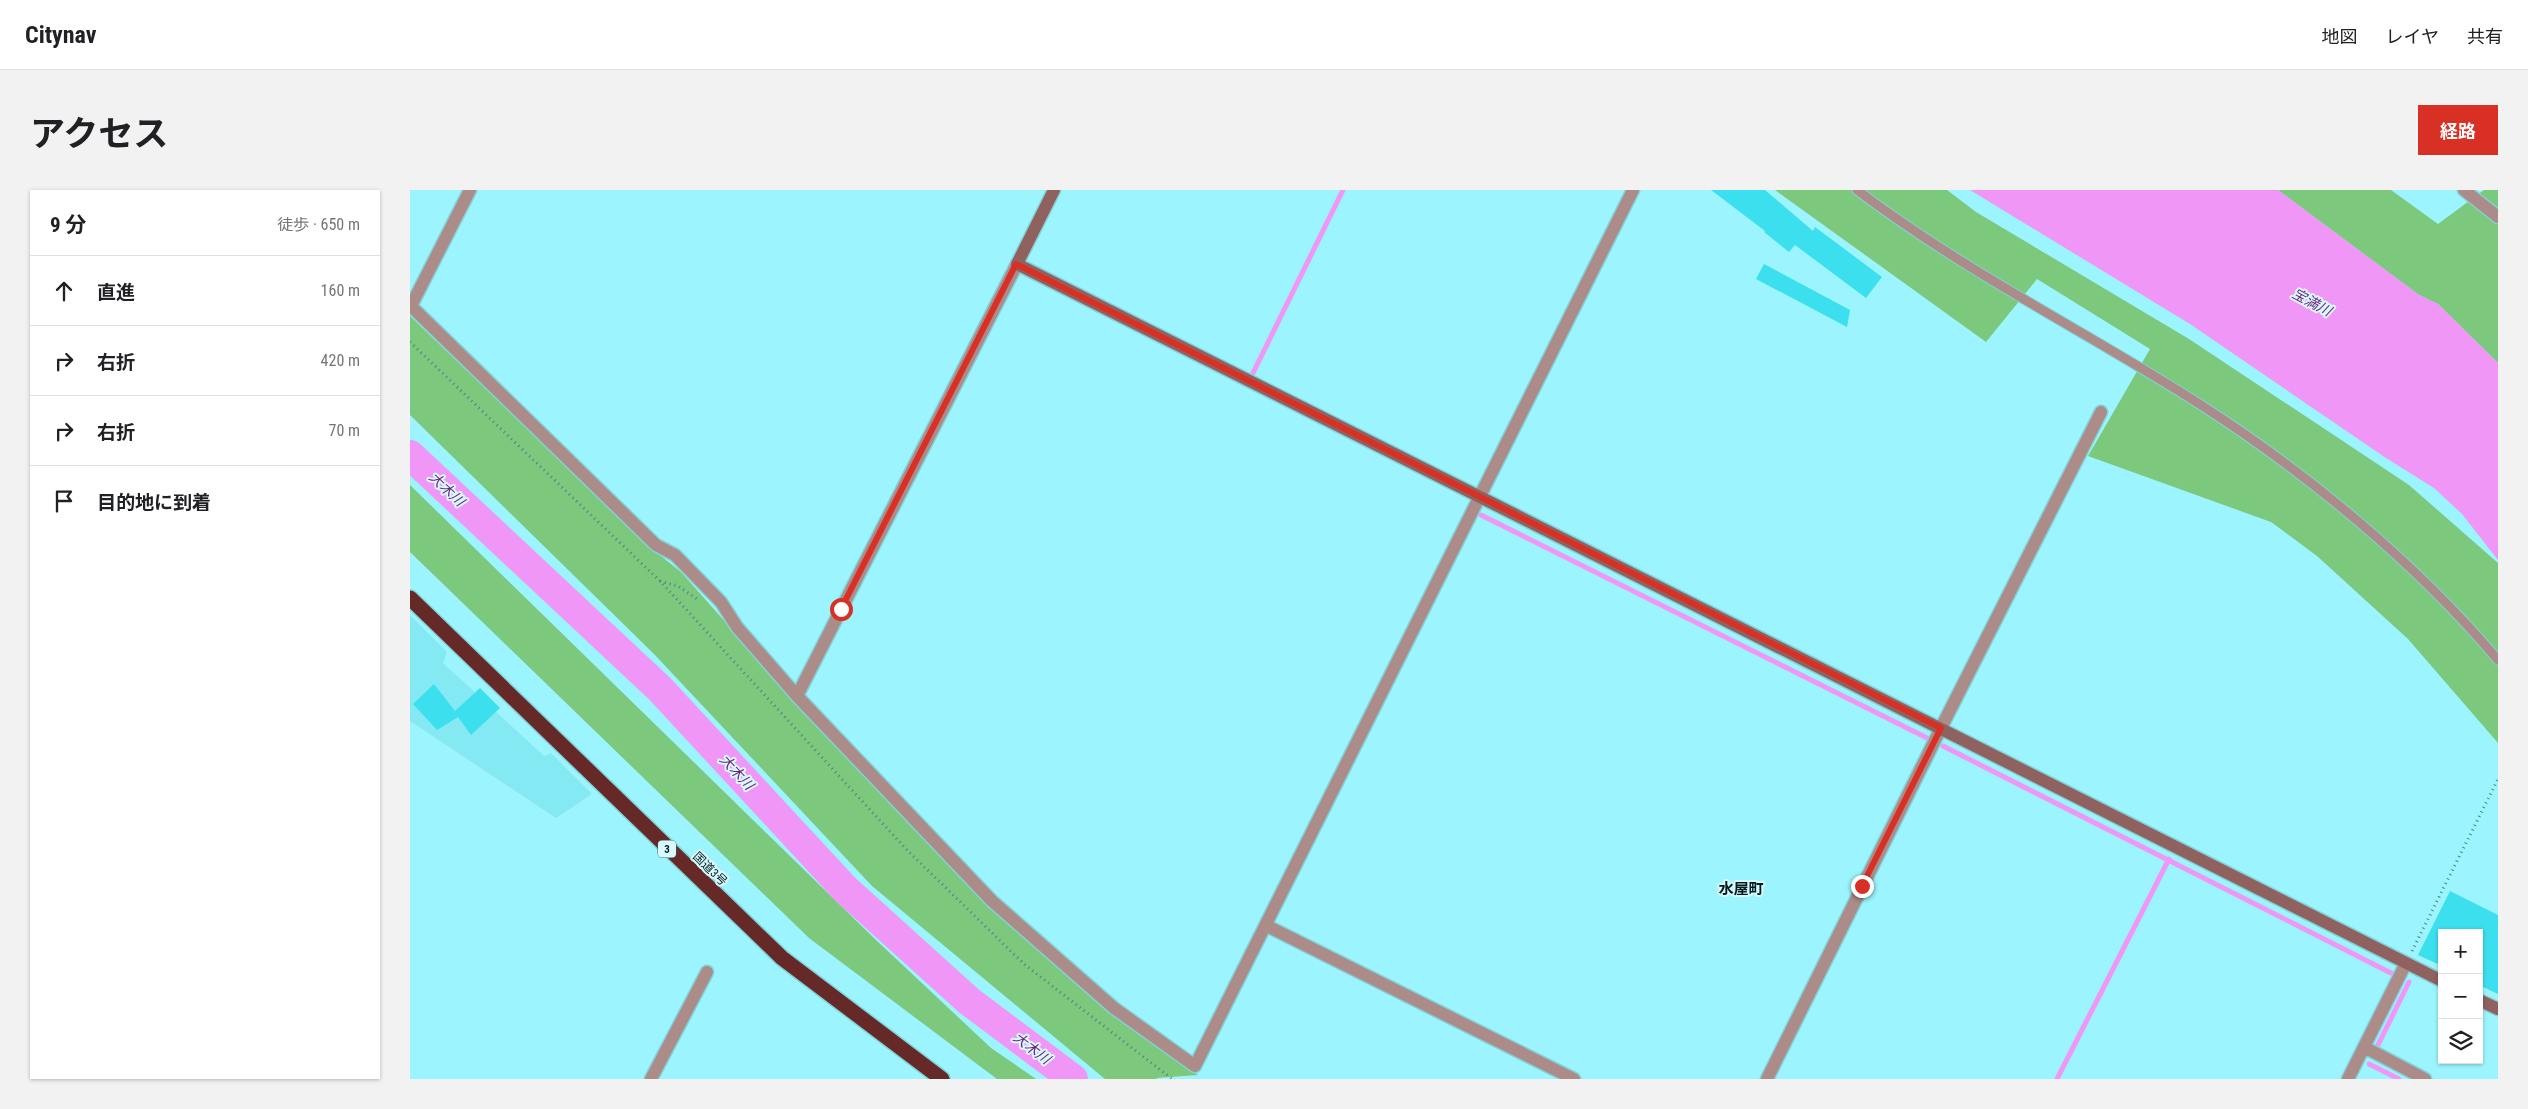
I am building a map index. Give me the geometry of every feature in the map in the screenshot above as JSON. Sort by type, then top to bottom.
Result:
[{"type":"highway","name":"国道3号","points":[[410,598],[782,958],[942,1079]]},
{"type":"street","points":[[470,190],[411,306],[656,545],[675,555],[721,602],[737,627],[797,696],[992,901],[1114,1008],[1195,1066],[1267,926],[1633,190]]},
{"type":"street","points":[[797,696],[1054,190]]},
{"type":"street","points":[[2464,190],[2498,217]]},
{"type":"street","points":[[1016,264],[2438,979]]},
{"type":"street","points":[[1767,1079],[1941,728],[2101,412]]},
{"type":"street","points":[[1267,926],[1574,1079]]},
{"type":"street","points":[[2348,1079],[2406,963]]},
{"type":"street","points":[[651,1079],[707,972]]},
{"type":"street","points":[[2483,1002],[2498,1009]]},
{"type":"street","points":[[2364,1047],[2425,1079]]},
{"type":"lane","points":[[1857,190],[1927,240],[2202,405],[2284,464],[2382,541],[2498,660]]},
{"type":"path","points":[[410,342],[660,581],[907,850],[1024,964],[1172,1079]]},
{"type":"path","points":[[2406,963],[2498,779]]},
{"type":"shaded area","points":[[410,615],[447,652],[443,663],[544,756],[551,753],[592,794],[556,818],[410,721]]},
{"type":"green space","points":[[1775,190],[1947,190],[1976,212],[2189,339],[2409,485],[2498,563],[2498,743],[2408,639],[2317,556],[2271,522],[2088,456],[2150,349],[2037,279],[1986,342]]},
{"type":"green space","points":[[2278,190],[2391,190],[2438,224],[2484,190],[2498,190],[2498,363],[2438,304],[2419,295]]},
{"type":"green space","points":[[410,316],[656,552],[681,572],[792,697],[992,910],[1106,1009],[1198,1075],[1156,1078],[1158,1079],[1105,1079],[872,886],[654,654],[410,415]]},
{"type":"green space","points":[[410,485],[876,940],[991,1048],[1036,1079],[997,1079],[809,938],[410,552]]},
{"type":"water","name":"宝満川","points":[[1970,190],[2278,190],[2419,295],[2438,304],[2498,363],[2498,560],[2462,514],[2434,488],[2386,458],[2190,324]]},
{"type":"building","points":[[1711,190],[1765,190],[1813,231],[1815,227],[1882,277],[1866,298],[1795,245],[1789,252],[1765,231]]},
{"type":"building","points":[[1764,264],[1850,310],[1847,327],[1756,279]]},
{"type":"building","points":[[434,684],[455,711],[480,688],[500,708],[471,735],[458,717],[437,730],[413,704]]},
{"type":"building","points":[[2450,891],[2498,915],[2498,994],[2483,987],[2483,929],[2438,929],[2438,964],[2418,955]]},
{"type":"waterway","points":[[1253,373],[1343,190]]},
{"type":"waterway","name":"大木川","points":[[410,455],[660,689],[845,889],[969,1001],[1073,1079]]},
{"type":"waterway","points":[[1481,515],[1927,738]]},
{"type":"waterway","points":[[1943,746],[2391,973]]},
{"type":"waterway","points":[[2057,1079],[2169,859]]},
{"type":"waterway","points":[[2378,1045],[2409,982]]},
{"type":"waterway","points":[[2369,1064],[2399,1079]]},
{"type":"district","name":"水屋町","points":[[1741,889]]},
{"type":"route","points":[[841,609],[1016,264],[1941,728],[1862,886]]}]
